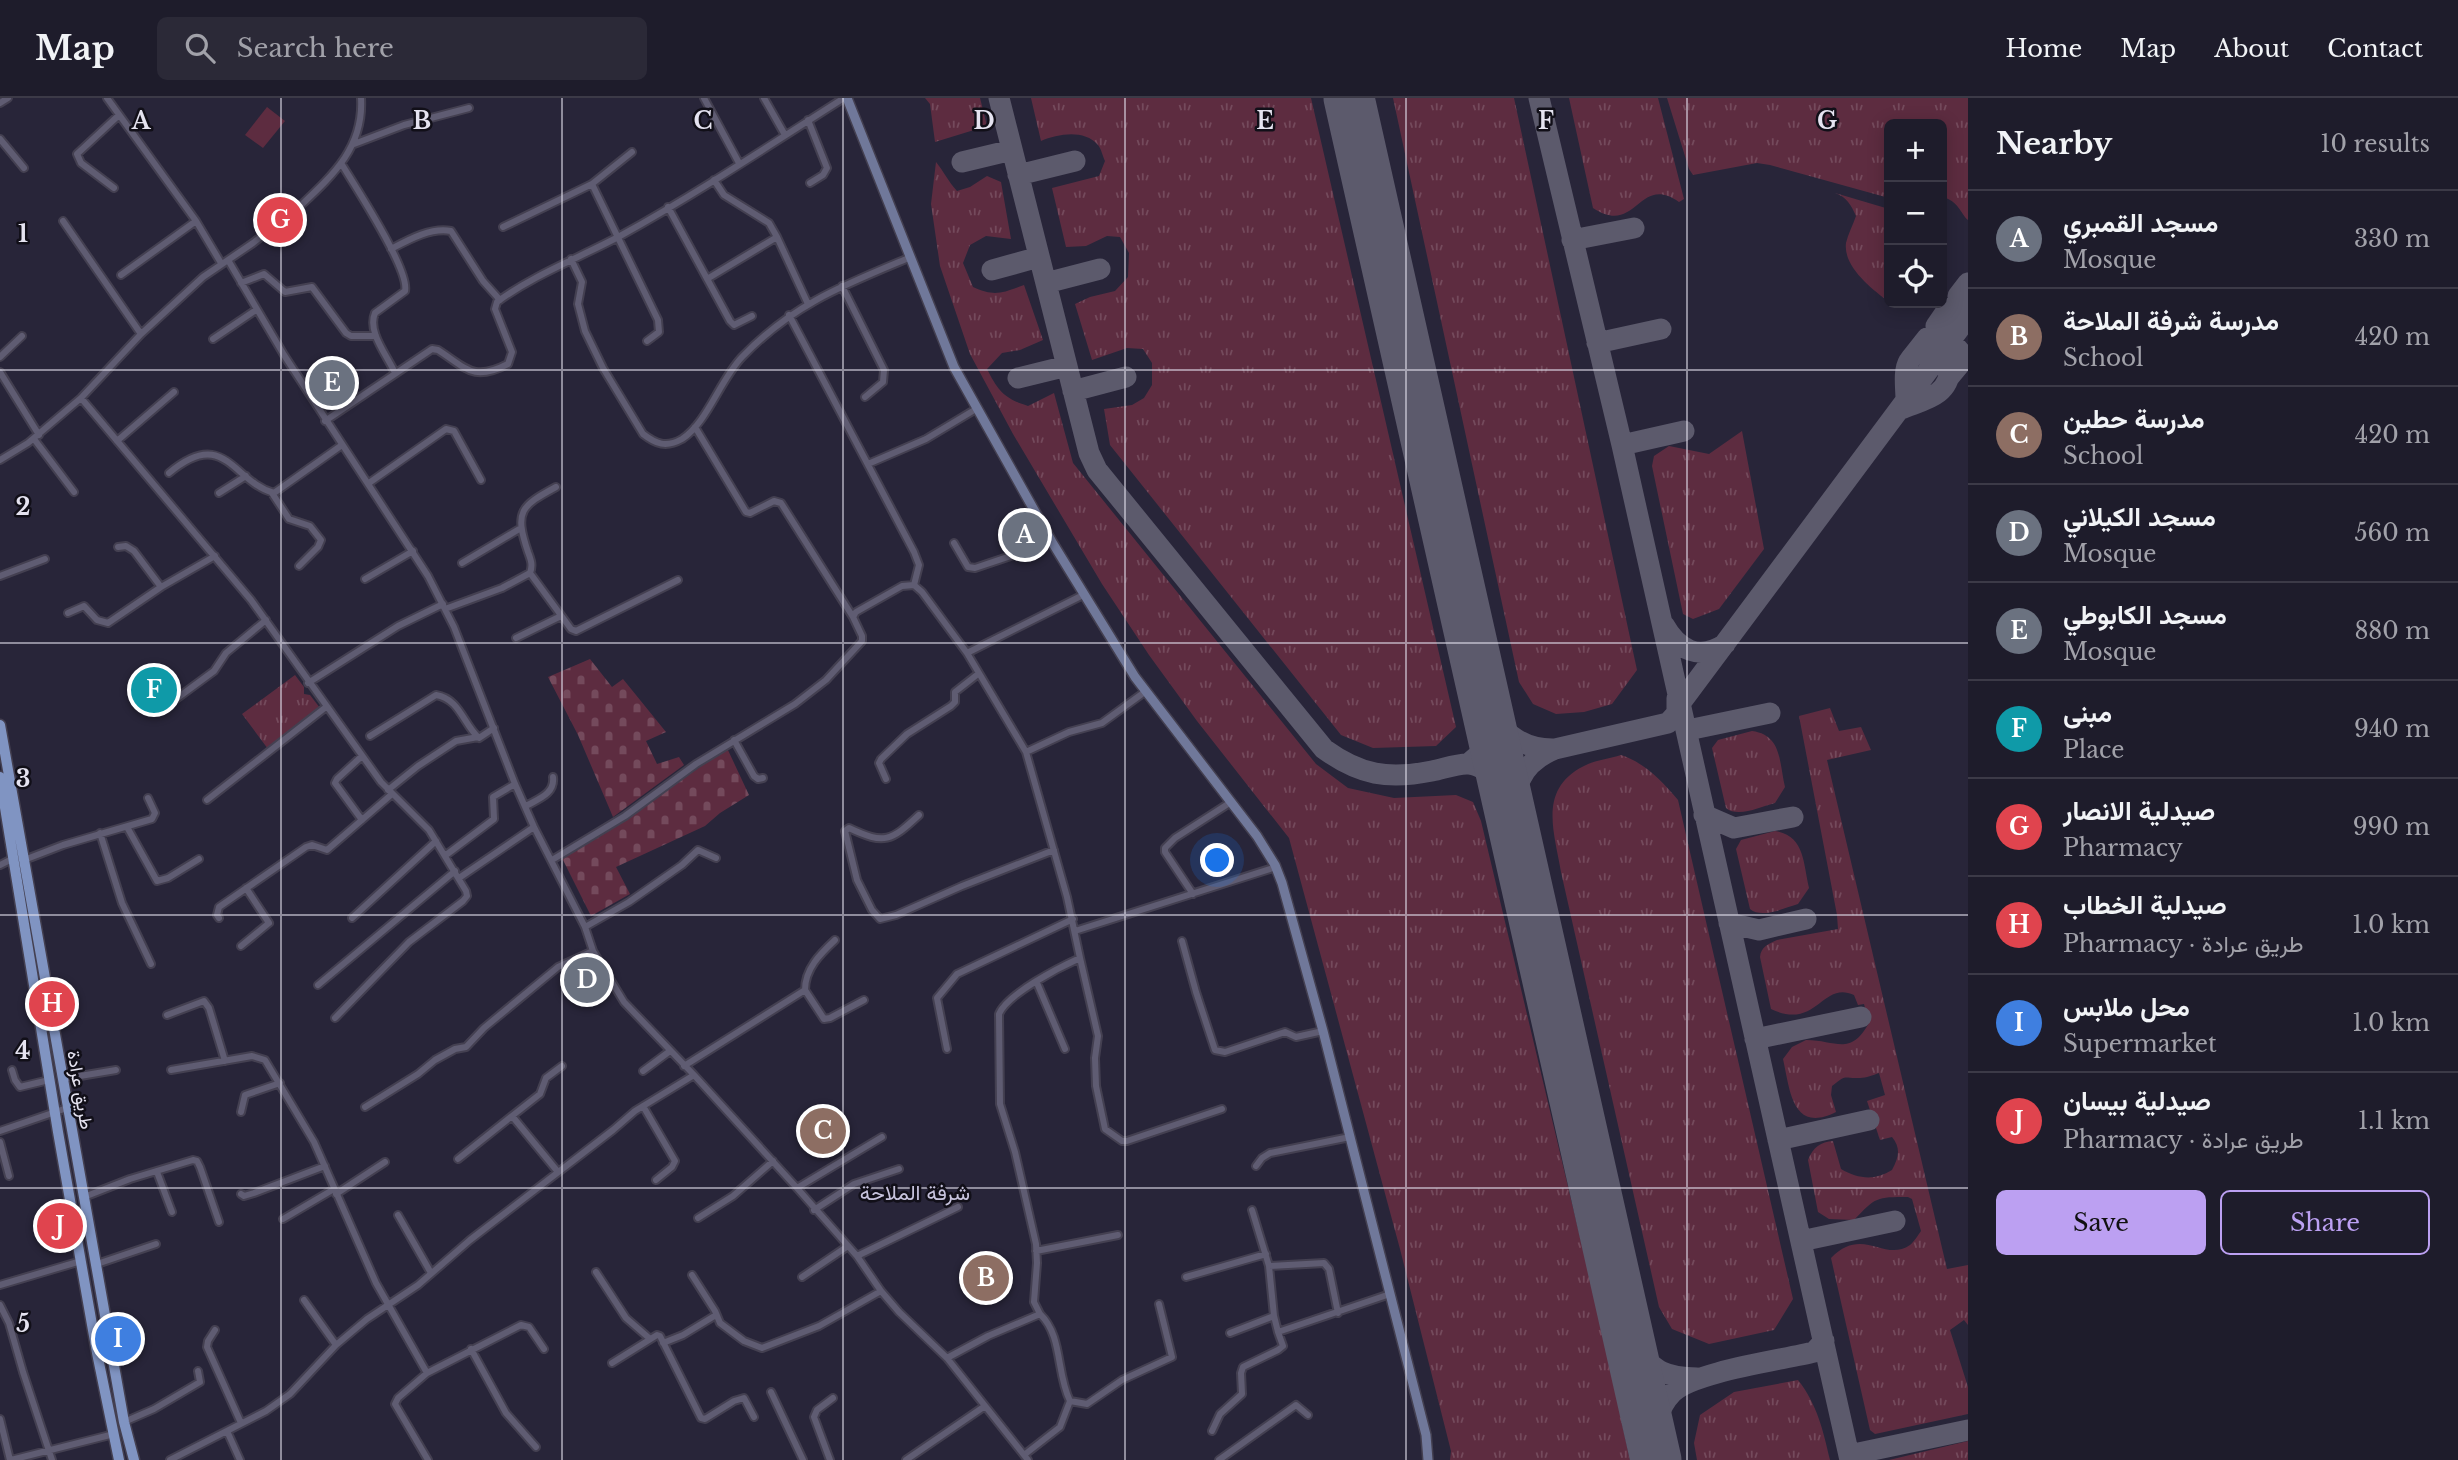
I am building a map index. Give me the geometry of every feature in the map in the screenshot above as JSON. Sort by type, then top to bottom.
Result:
[{"type":"main road","points":[[845,98],[954,367],[976,409],[1083,595],[1146,691],[1267,850],[1276,867],[1323,1031],[1426,1435],[1428,1460]]},
{"type":"main road","name":"طريق عرادة","points":[[0,725],[124,1422],[134,1460]]},
{"type":"main road","points":[[0,776],[54,1111],[119,1460]]},
{"type":"main road","points":[[58,1132],[71,1129]]},
{"type":"street","points":[[0,103],[8,98]]},
{"type":"street","points":[[107,98],[241,283],[325,421],[413,551],[444,606],[534,827],[585,927],[594,946],[593,951],[624,1002],[797,1188],[857,1256],[899,1312],[947,1357],[1026,1458],[1060,1427],[1070,1401],[1065,1391],[1053,1332],[1034,1302],[1036,1251],[1018,1165],[1001,1110],[1000,1011],[1014,997],[1080,958]]},
{"type":"street","points":[[0,460],[36,437],[81,398],[183,293],[298,208],[341,163],[354,144],[361,124],[360,98]]},
{"type":"street","points":[[704,98],[739,163]]},
{"type":"street","points":[[764,98],[785,135]]},
{"type":"street","points":[[325,421],[435,349],[472,372],[482,372],[508,364],[512,352],[494,306],[500,300],[668,207],[845,98]]},
{"type":"street","points":[[354,144],[404,125],[469,107]]},
{"type":"street","points":[[114,188],[82,163],[77,154],[119,114]]},
{"type":"street","points":[[808,120],[827,168],[823,175],[810,183]]},
{"type":"street","points":[[0,139],[24,168]]},
{"type":"street","points":[[503,228],[592,184],[632,152]]},
{"type":"street","points":[[341,163],[391,249],[406,287],[405,291],[374,313],[372,324],[395,373]]},
{"type":"street","points":[[713,180],[724,195],[769,223],[808,303]]},
{"type":"street","points":[[592,184],[660,325],[659,332],[647,341]]},
{"type":"street","points":[[668,207],[733,324],[752,316]]},
{"type":"street","points":[[63,221],[141,334]]},
{"type":"street","points":[[121,275],[196,221]]},
{"type":"street","points":[[391,249],[429,233],[443,230],[451,232],[483,281],[500,300]]},
{"type":"street","points":[[707,279],[777,237]]},
{"type":"street","points":[[571,259],[582,282],[578,304],[585,331],[609,378],[643,434],[666,445],[684,438],[695,427],[740,359],[789,315],[842,286],[911,257]]},
{"type":"street","points":[[241,283],[264,274],[285,292],[312,287],[346,334],[376,336]]},
{"type":"street","points":[[842,286],[884,370],[883,382],[865,397]]},
{"type":"street","points":[[213,339],[256,310]]},
{"type":"street","points":[[789,315],[914,552],[919,565],[914,585]]},
{"type":"street","points":[[0,357],[22,336]]},
{"type":"street","points":[[0,372],[36,437],[74,492]]},
{"type":"street","points":[[117,441],[174,392]]},
{"type":"street","points":[[81,398],[266,620],[362,756],[390,792],[429,830],[467,894],[465,899],[409,942],[335,1018]]},
{"type":"street","points":[[868,464],[926,439],[976,409]]},
{"type":"street","points":[[552,860],[625,816],[668,783],[794,704],[825,680],[860,646],[862,636],[853,617],[781,503],[774,501],[750,513],[746,512],[695,427]]},
{"type":"street","points":[[369,483],[446,429],[454,431],[481,480]]},
{"type":"street","points":[[272,493],[342,445]]},
{"type":"street","points":[[169,473],[196,458],[215,456],[230,461],[246,476],[272,493],[289,519],[310,526],[321,540],[318,547],[299,566]]},
{"type":"street","points":[[219,493],[246,476]]},
{"type":"street","points":[[309,683],[387,633],[444,606],[502,588],[530,573],[532,565],[521,528],[522,514],[528,503],[556,486]]},
{"type":"street","points":[[462,563],[521,528]]},
{"type":"street","points":[[954,543],[968,566],[975,568],[1052,542]]},
{"type":"street","points":[[118,547],[126,546],[134,551],[161,587]]},
{"type":"street","points":[[365,579],[413,551]]},
{"type":"street","points":[[68,613],[84,606],[97,620],[107,623],[161,587],[215,556]]},
{"type":"street","points":[[0,576],[45,559]]},
{"type":"street","points":[[530,573],[571,629],[579,630],[678,580]]},
{"type":"street","points":[[853,617],[856,612],[878,598],[902,586],[914,585]]},
{"type":"street","points":[[914,585],[967,653],[1026,752],[1073,919],[1098,1036],[1095,1071],[1105,1129],[1122,1141],[1127,1141],[1222,1109]]},
{"type":"street","points":[[967,653],[1083,595]]},
{"type":"street","points":[[516,638],[561,616]]},
{"type":"street","points":[[176,699],[214,670],[226,653],[266,620]]},
{"type":"street","points":[[886,779],[879,763],[881,759],[907,734],[951,706],[955,702],[955,692],[978,674]]},
{"type":"street","points":[[1026,752],[1069,732],[1102,723],[1146,691]]},
{"type":"street","points":[[370,736],[436,695],[456,705],[478,737]]},
{"type":"street","points":[[207,800],[326,707]]},
{"type":"street","points":[[219,918],[219,907],[306,847],[312,845],[327,850],[418,766],[456,741],[483,737],[494,728]]},
{"type":"street","points":[[734,740],[754,776],[763,778]]},
{"type":"street","points":[[362,756],[335,783],[362,820]]},
{"type":"street","points":[[526,806],[550,791],[554,783],[553,777]]},
{"type":"street","points":[[446,855],[495,818],[493,797],[515,784]]},
{"type":"street","points":[[24,860],[154,816],[155,809],[148,798]]},
{"type":"street","points":[[1193,894],[1165,848],[1175,838],[1231,802]]},
{"type":"street","points":[[919,816],[889,838],[874,838],[849,828],[845,831],[857,880],[872,910],[880,919],[896,915],[1054,850]]},
{"type":"street","points":[[127,827],[157,881],[168,878],[199,859]]},
{"type":"street","points":[[318,985],[457,874],[534,827]]},
{"type":"street","points":[[100,833],[122,903],[151,964]]},
{"type":"street","points":[[352,918],[436,841]]},
{"type":"street","points":[[585,927],[629,902],[682,865],[698,850],[716,858]]},
{"type":"street","points":[[0,865],[12,859]]},
{"type":"street","points":[[1075,931],[1276,867]]},
{"type":"street","points":[[241,946],[270,923],[246,888]]},
{"type":"street","points":[[947,1049],[937,998],[954,977],[1073,919]]},
{"type":"street","points":[[835,940],[812,966],[806,979],[805,990],[824,1019],[864,1000]]},
{"type":"street","points":[[1182,941],[1215,1050],[1225,1052],[1285,1032],[1296,1037],[1323,1031]]},
{"type":"street","points":[[365,1107],[418,1074],[435,1060],[455,1049],[466,1047],[484,1028],[558,967],[593,951]]},
{"type":"street","points":[[1037,983],[1065,1049]]},
{"type":"street","points":[[684,1066],[805,990]]},
{"type":"street","points":[[167,1015],[204,1001],[209,1008],[225,1061]]},
{"type":"street","points":[[643,1071],[670,1051]]},
{"type":"street","points":[[172,1070],[252,1056],[265,1060],[314,1142],[388,1305],[428,1373]]},
{"type":"street","points":[[458,1160],[540,1094],[546,1078],[562,1066]]},
{"type":"street","points":[[12,1070],[20,1087],[50,1080]]},
{"type":"street","points":[[62,1079],[116,1070]]},
{"type":"street","points":[[170,1460],[266,1411],[290,1394],[336,1345],[418,1285],[643,1106],[694,1075]]},
{"type":"street","points":[[241,1112],[244,1095],[280,1083]]},
{"type":"street","points":[[643,1106],[675,1161],[672,1167],[656,1180]]},
{"type":"street","points":[[0,1131],[67,1108]]},
{"type":"street","points":[[512,1116],[558,1172]]},
{"type":"street","points":[[797,1188],[882,1137]]},
{"type":"street","points":[[1256,1166],[1270,1153],[1350,1137]]},
{"type":"street","points":[[0,1142],[9,1176]]},
{"type":"street","points":[[84,1198],[187,1160],[197,1161],[219,1222]]},
{"type":"street","points":[[698,1218],[733,1196],[773,1161]]},
{"type":"street","points":[[283,1219],[385,1162]]},
{"type":"street","points":[[241,1194],[244,1196],[254,1193],[325,1166]]},
{"type":"street","points":[[814,1210],[854,1184],[899,1169]]},
{"type":"street","points":[[157,1172],[172,1212]]},
{"type":"street","points":[[857,1256],[958,1207]]},
{"type":"street","points":[[1213,1431],[1220,1414],[1242,1394],[1243,1367],[1283,1346],[1274,1316],[1269,1266],[1252,1210]]},
{"type":"street","points":[[398,1215],[430,1273]]},
{"type":"street","points":[[1036,1251],[1118,1235]]},
{"type":"street","points":[[97,1264],[156,1244]]},
{"type":"street","points":[[802,1277],[848,1246]]},
{"type":"street","points":[[1186,1277],[1266,1254]]},
{"type":"street","points":[[0,1285],[81,1261]]},
{"type":"street","points":[[1269,1266],[1324,1263],[1329,1269],[1338,1313]]},
{"type":"street","points":[[596,1272],[626,1318],[649,1338]]},
{"type":"street","points":[[692,1275],[720,1323],[744,1341],[762,1348],[819,1326],[881,1291]]},
{"type":"street","points":[[1278,1332],[1390,1294]]},
{"type":"street","points":[[304,1300],[336,1345]]},
{"type":"street","points":[[1070,1401],[1087,1404],[1122,1380],[1172,1357],[1159,1304]]},
{"type":"street","points":[[0,1306],[9,1322],[52,1460]]},
{"type":"street","points":[[947,1357],[1040,1314]]},
{"type":"street","points":[[663,1343],[716,1315]]},
{"type":"street","points":[[1230,1333],[1274,1316]]},
{"type":"street","points":[[428,1460],[395,1404],[398,1398],[428,1373],[525,1324],[544,1349]]},
{"type":"street","points":[[215,1330],[208,1341],[208,1347],[241,1423]]},
{"type":"street","points":[[612,1363],[657,1335],[701,1418],[705,1419],[744,1398],[754,1417]]},
{"type":"street","points":[[471,1349],[506,1413],[536,1447]]},
{"type":"street","points":[[124,1422],[154,1409],[200,1382],[198,1371]]},
{"type":"street","points":[[771,1392],[803,1460]]},
{"type":"street","points":[[830,1460],[814,1417],[817,1410],[833,1398]]},
{"type":"street","points":[[1219,1460],[1296,1405],[1308,1415]]},
{"type":"street","points":[[906,1460],[985,1406]]},
{"type":"street","points":[[0,1419],[10,1460],[26,1459],[49,1450],[114,1434]]},
{"type":"street","points":[[227,1430],[240,1460]]},
{"type":"green space","points":[[925,98],[980,98],[987,126],[935,142],[930,104]]},
{"type":"green space","points":[[1031,98],[1311,98],[1456,727],[1436,746],[1373,748],[1341,735],[1110,445],[1104,409],[1132,405],[1144,398],[1152,385],[1152,363],[1143,349],[1127,348],[1092,360],[1075,304],[1115,291],[1128,277],[1129,253],[1120,237],[1107,236],[1086,246],[1066,247],[1052,188],[1099,176],[1105,161],[1098,145],[1086,137],[1071,134],[1041,141]]},
{"type":"green space","points":[[1393,98],[1514,98],[1637,670],[1612,704],[1584,712],[1556,714],[1533,704],[1519,682]]},
{"type":"green space","points":[[1569,98],[1658,98],[1684,199],[1679,202],[1665,195],[1654,195],[1619,215],[1608,215],[1593,208]]},
{"type":"green space","points":[[1667,98],[1968,98],[1968,220],[1956,204],[1947,199],[1947,119],[1884,119],[1884,197],[1757,163],[1693,175]]},
{"type":"green space","points":[[267,107],[285,121],[263,148],[245,135]]},
{"type":"green space","points":[[936,162],[957,191],[970,187],[987,176],[1001,182],[1011,239],[986,236],[970,245],[963,263],[973,287],[981,290],[998,293],[1024,285],[1043,340],[1020,350],[1002,353],[987,369],[999,389],[1013,400],[1028,406],[1054,393],[1073,463],[1316,764],[1348,788],[1394,798],[1456,795],[1473,802],[1481,821],[1600,1321],[1630,1460],[1450,1460],[1451,1451],[1400,1249],[1289,838],[1197,721],[1102,584],[1013,434],[970,354],[940,266],[931,204]]},
{"type":"green space","points":[[1835,193],[1884,208],[1884,298],[1860,277],[1849,261],[1846,243],[1856,216],[1843,197]]},
{"type":"green space","points":[[1742,431],[1764,549],[1719,609],[1693,619],[1683,614],[1652,466],[1654,456],[1669,446],[1709,454]]},
{"type":"green space","points":[[590,659],[612,687],[623,679],[666,732],[646,741],[657,764],[679,757],[684,765],[613,817],[578,735],[548,677]]},
{"type":"green space","points":[[295,675],[304,687],[304,694],[310,695],[320,708],[268,749],[242,714]]},
{"type":"green space","points":[[1830,708],[1839,731],[1861,727],[1871,750],[1827,760],[1947,1269],[1968,1265],[1968,1325],[1964,1320],[1950,1330],[1968,1387],[1968,1414],[1875,1434],[1870,1430],[1831,1258],[1853,1245],[1900,1249],[1911,1244],[1921,1231],[1912,1199],[1908,1197],[1877,1200],[1854,1220],[1829,1219],[1818,1212],[1808,1160],[1818,1146],[1833,1141],[1841,1169],[1866,1177],[1879,1176],[1892,1170],[1898,1149],[1892,1137],[1880,1140],[1867,1101],[1885,1095],[1879,1073],[1862,1078],[1843,1078],[1832,1086],[1831,1095],[1836,1112],[1810,1117],[1802,1113],[1796,1105],[1783,1059],[1792,1047],[1806,1040],[1849,1043],[1862,1033],[1869,1023],[1864,1004],[1858,1005],[1854,995],[1843,992],[1834,994],[1799,1014],[1786,1014],[1771,1009],[1760,957],[1763,948],[1777,940],[1838,929],[1799,716]]},
{"type":"green space","points":[[1752,731],[1769,738],[1774,744],[1778,751],[1785,787],[1775,803],[1749,811],[1731,811],[1726,808],[1712,748],[1718,740]]},
{"type":"green space","points":[[727,748],[749,795],[705,826],[616,867],[630,894],[591,916],[560,854],[650,802]]},
{"type":"green space","points":[[1621,755],[1652,773],[1678,800],[1793,1299],[1774,1330],[1709,1344],[1672,1329],[1659,1307],[1555,841],[1553,812],[1560,786],[1584,766]]},
{"type":"green space","points":[[1775,831],[1792,838],[1797,845],[1804,860],[1809,888],[1798,904],[1773,912],[1755,912],[1750,909],[1736,849],[1741,840]]},
{"type":"green space","points":[[1798,1380],[1815,1408],[1830,1460],[1697,1460],[1694,1443],[1700,1415],[1734,1392]]},
{"type":"green space","points":[[1968,1441],[1968,1460],[1889,1460]]},
{"type":"taxiway","points":[[999,98],[1089,453],[1097,470],[1324,749],[1362,770],[1388,775],[1416,774],[1460,764],[1474,765],[1489,772],[1505,787]]},
{"type":"taxiway","points":[[1539,98],[1622,445],[1850,1460]]},
{"type":"taxiway","points":[[962,162],[1012,150]]},
{"type":"taxiway","points":[[1018,175],[1075,161]]},
{"type":"taxiway","points":[[1572,240],[1634,228]]},
{"type":"taxiway","points":[[992,270],[1039,257]]},
{"type":"taxiway","points":[[1046,283],[1100,269]]},
{"type":"taxiway","points":[[1958,296],[1968,283]]},
{"type":"taxiway","points":[[1936,326],[1947,310],[1954,306],[1968,311]]},
{"type":"taxiway","points":[[1679,705],[1968,317]]},
{"type":"taxiway","points":[[1597,343],[1661,329]]},
{"type":"taxiway","points":[[1912,357],[1927,338],[1947,340],[1961,353],[1960,364],[1950,376]]},
{"type":"taxiway","points":[[1899,410],[1939,392],[1948,378],[1950,368],[1946,363],[1931,352],[1914,355],[1906,370],[1906,400]]},
{"type":"taxiway","points":[[1018,378],[1067,366]]},
{"type":"taxiway","points":[[1073,391],[1126,377]]},
{"type":"taxiway","points":[[1622,445],[1684,431]]},
{"type":"taxiway","points":[[1664,625],[1676,641],[1690,650],[1706,652],[1725,644]]},
{"type":"taxiway","points":[[1555,749],[1668,723],[1677,713],[1677,698]]},
{"type":"taxiway","points":[[1688,730],[1770,713]]},
{"type":"taxiway","points":[[1487,714],[1517,740],[1534,747],[1555,749],[1533,762],[1520,779],[1514,800],[1512,826]]},
{"type":"taxiway","points":[[1468,764],[1482,752],[1490,727]]},
{"type":"taxiway","points":[[1704,815],[1734,828],[1793,817]]},
{"type":"taxiway","points":[[1729,923],[1759,930],[1806,919]]},
{"type":"taxiway","points":[[1755,1039],[1861,1017]]},
{"type":"taxiway","points":[[1778,1140],[1869,1120]]},
{"type":"taxiway","points":[[1801,1241],[1895,1221]]},
{"type":"taxiway","points":[[1654,1449],[1660,1412],[1672,1393],[1683,1386],[1717,1373],[1814,1352],[1824,1341]]},
{"type":"taxiway","points":[[1630,1345],[1646,1361],[1666,1374],[1697,1378]]},
{"type":"taxiway","points":[[1849,1455],[1968,1430]]},
{"type":"runway","points":[[1349,98],[1656,1460]]},
{"type":"place","name":"صيدلية الانصار","points":[[280,220]]},
{"type":"place","name":"مسجد الكابوطي","points":[[332,383]]},
{"type":"place","name":"مسجد القمبري","points":[[1025,535]]},
{"type":"place","name":"مبنى","points":[[154,690]]},
{"type":"place","name":"مسجد الكيلاني","points":[[587,980]]},
{"type":"place","name":"صيدلية الخطاب","points":[[52,1004]]},
{"type":"place","name":"مدرسة حطين","points":[[823,1131]]},
{"type":"place","name":"صيدلية بيسان","points":[[60,1226]]},
{"type":"place","name":"مدرسة شرفة الملاحة","points":[[986,1278]]},
{"type":"place","name":"محل ملابس","points":[[118,1339]]},
{"type":"district","name":"شرفة الملاحة","points":[[915,1193]]}]
